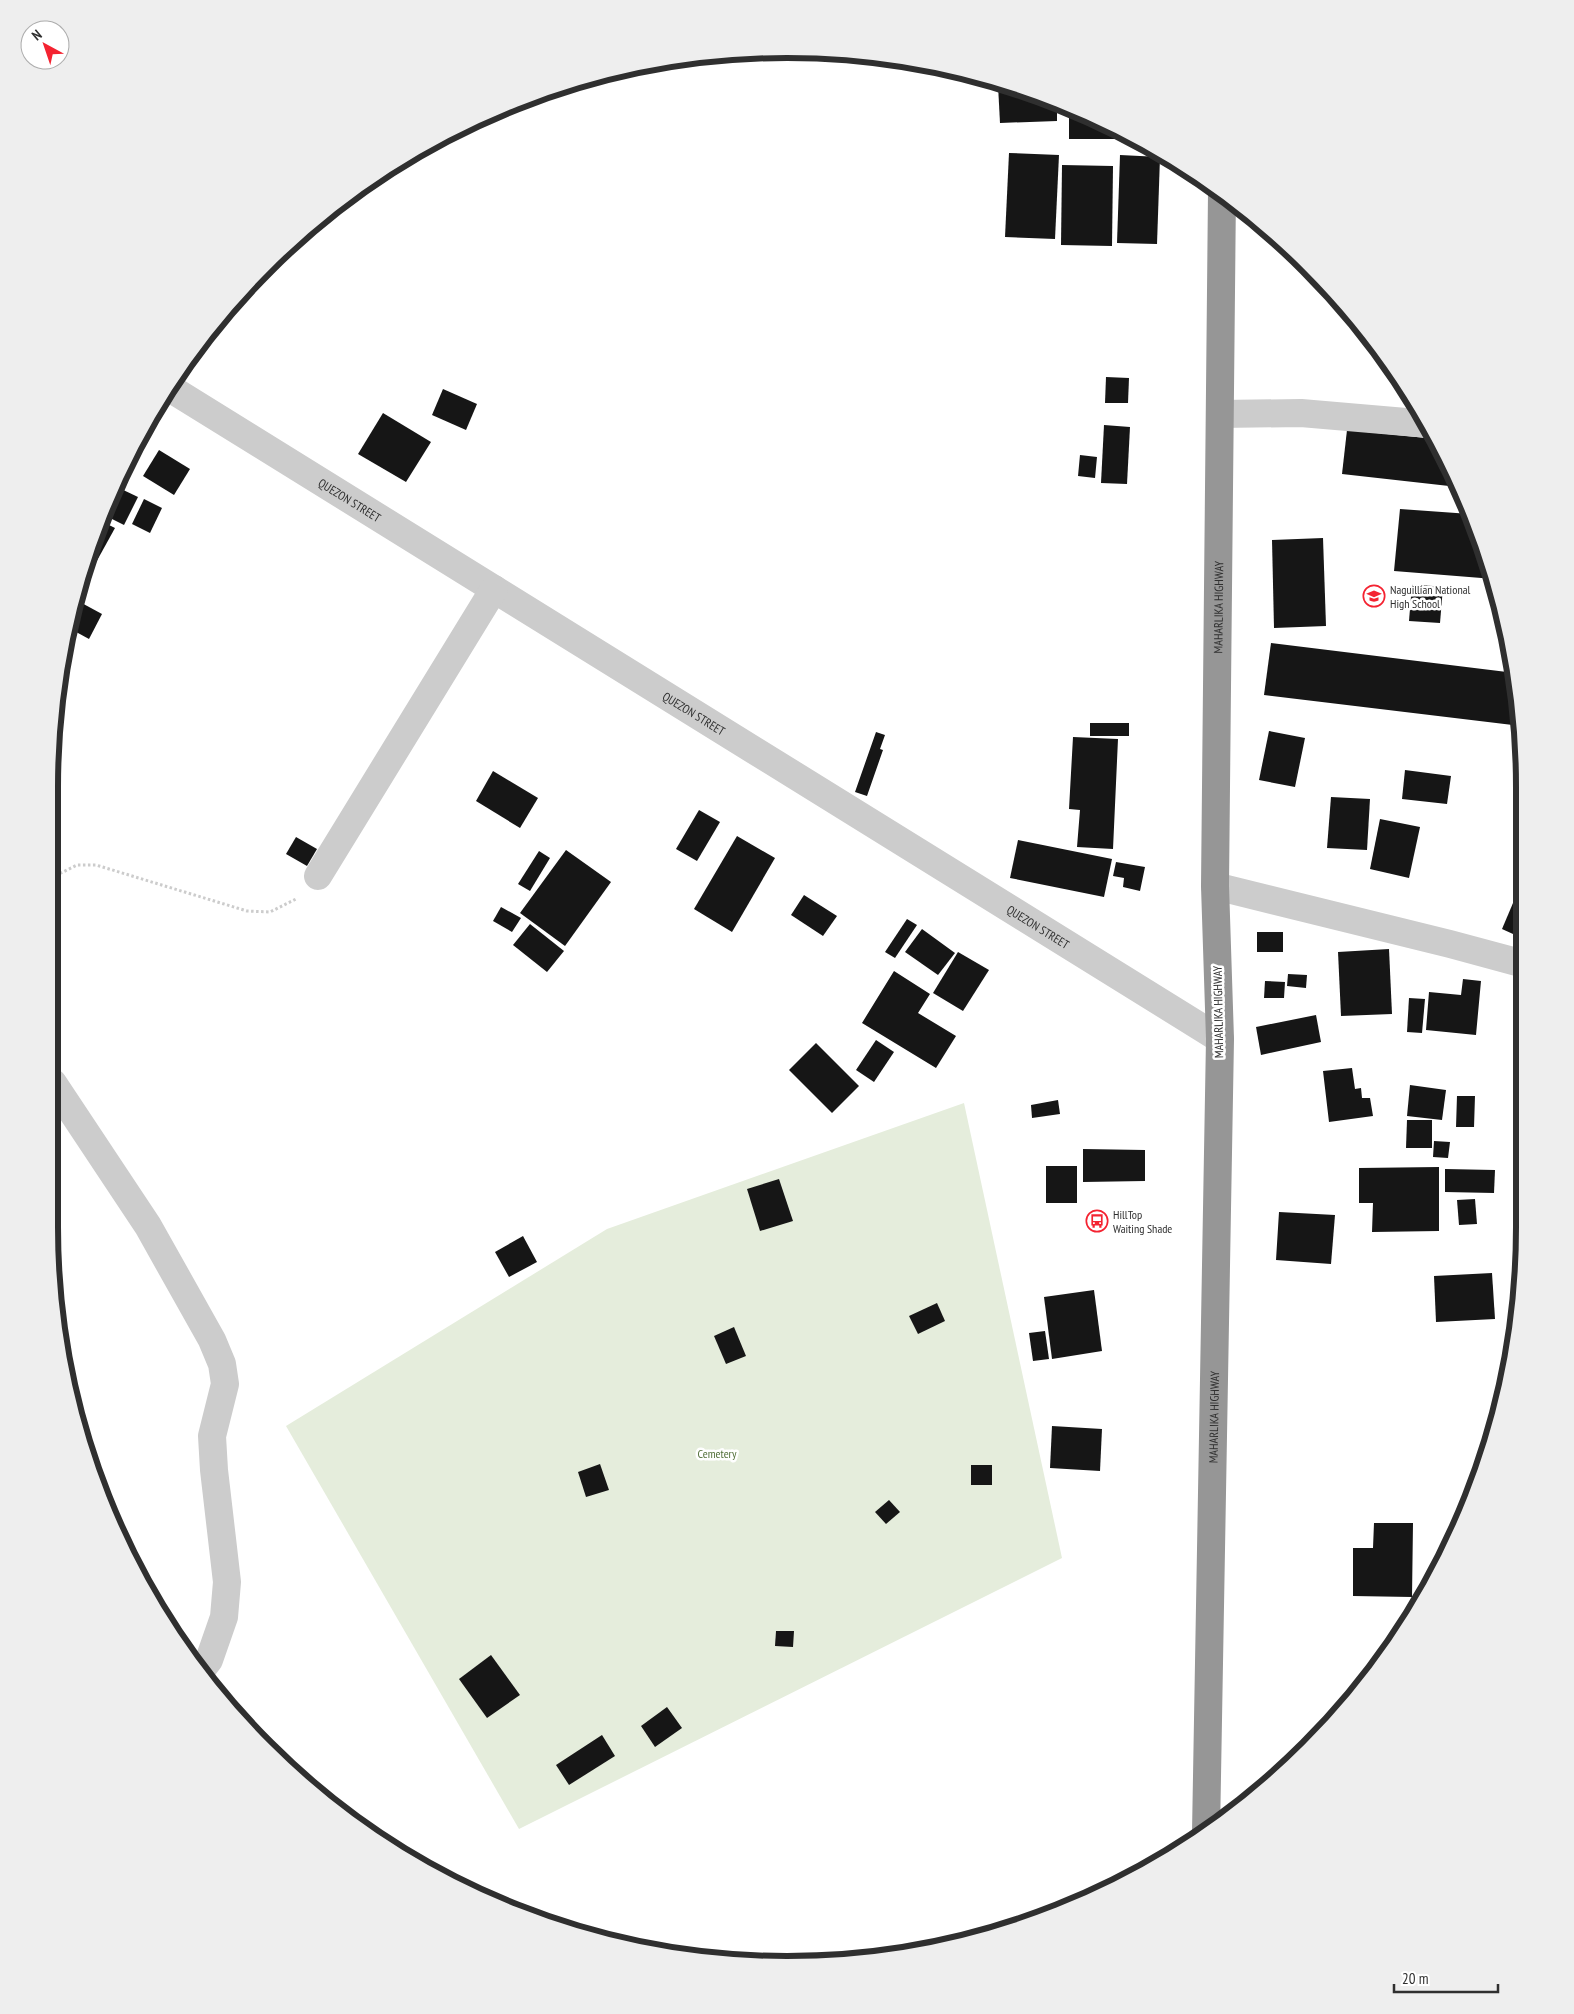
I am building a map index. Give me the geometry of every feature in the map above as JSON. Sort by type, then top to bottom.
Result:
[{"type":"highway","name":"MAHARLIKA HIGHWAY","points":[[1206,1824],[1220,1039],[1215,886],[1222,201]]},
{"type":"street","name":"QUEZON STREET","points":[[174,392],[1220,1039]]},
{"type":"street","points":[[1220,414],[1302,413],[1420,423]]},
{"type":"street","points":[[318,876],[494,589]]},
{"type":"street","points":[[1215,886],[1516,962]]},
{"type":"street","points":[[58,1091],[148,1226],[212,1340],[222,1364],[225,1384],[212,1436],[227,1582],[224,1617],[209,1660],[204,1666]]},
{"type":"path","points":[[58,875],[77,866],[96,865],[247,911],[270,912],[290,904],[306,892],[318,876]]},
{"type":"green space","name":"Cemetery","points":[[964,1103],[1062,1558],[519,1829],[286,1426],[607,1229]]},
{"type":"building","points":[[998,89],[1057,110],[1057,121],[1000,123]]},
{"type":"building","points":[[1069,114],[1121,139],[1069,139]]},
{"type":"building","points":[[1009,153],[1059,155],[1055,239],[1005,237]]},
{"type":"building","points":[[1120,155],[1155,157],[1160,160],[1157,244],[1117,243]]},
{"type":"building","points":[[1062,165],[1113,166],[1112,246],[1061,245]]},
{"type":"building","points":[[1106,377],[1129,378],[1128,403],[1105,403]]},
{"type":"building","points":[[443,389],[477,404],[466,430],[432,415]]},
{"type":"building","points":[[383,413],[431,442],[406,482],[358,454]]},
{"type":"building","points":[[1104,425],[1130,427],[1127,484],[1101,483]]},
{"type":"building","points":[[1347,430],[1427,438],[1451,486],[1342,474]]},
{"type":"building","points":[[159,450],[190,469],[174,495],[143,476]]},
{"type":"building","points":[[1080,455],[1097,457],[1095,478],[1078,476]]},
{"type":"building","points":[[122,489],[138,497],[124,525],[109,518]]},
{"type":"building","points":[[144,499],[162,508],[150,533],[132,524]]},
{"type":"building","points":[[1400,509],[1463,514],[1486,578],[1394,571]]},
{"type":"building","points":[[107,524],[115,528],[94,566],[92,565]]},
{"type":"building","points":[[1323,538],[1326,626],[1274,628],[1272,540]]},
{"type":"building","points":[[1412,584],[1443,587],[1440,623],[1409,621]]},
{"type":"building","points":[[81,603],[102,614],[89,639],[75,631]]},
{"type":"building","points":[[1271,643],[1507,672],[1514,725],[1264,695]]},
{"type":"building","points":[[1090,723],[1129,723],[1129,736],[1090,736]]},
{"type":"building","points":[[1269,731],[1305,738],[1295,787],[1259,780]]},
{"type":"building","points":[[876,732],[885,735],[880,749],[883,750],[867,796],[855,792]]},
{"type":"building","points":[[1073,737],[1118,739],[1113,849],[1077,847],[1080,810],[1069,809]]},
{"type":"building","points":[[1405,770],[1451,776],[1447,804],[1402,799]]},
{"type":"building","points":[[493,771],[538,798],[520,828],[476,801]]},
{"type":"building","points":[[1331,797],[1370,799],[1367,850],[1327,848]]},
{"type":"building","points":[[699,810],[720,822],[697,861],[676,849]]},
{"type":"building","points":[[1380,819],[1420,827],[1409,878],[1370,869]]},
{"type":"building","points":[[737,836],[775,858],[732,932],[694,909]]},
{"type":"building","points":[[296,837],[317,849],[307,866],[286,854]]},
{"type":"building","points":[[1018,840],[1112,859],[1104,897],[1010,878]]},
{"type":"building","points":[[566,850],[611,882],[565,946],[520,913]]},
{"type":"building","points":[[539,851],[550,858],[530,891],[518,884]]},
{"type":"building","points":[[1116,862],[1145,867],[1140,891],[1123,887],[1124,878],[1113,876]]},
{"type":"building","points":[[804,895],[837,916],[823,936],[791,915]]},
{"type":"building","points":[[1516,896],[1516,935],[1502,929]]},
{"type":"building","points":[[501,907],[521,918],[512,932],[493,921]]},
{"type":"building","points":[[907,919],[917,925],[895,958],[885,952]]},
{"type":"building","points":[[530,924],[564,951],[547,972],[513,945]]},
{"type":"building","points":[[922,929],[955,953],[938,975],[905,952]]},
{"type":"building","points":[[1257,932],[1283,932],[1283,952],[1257,952]]},
{"type":"building","points":[[1389,949],[1392,1014],[1341,1016],[1338,952]]},
{"type":"building","points":[[958,952],[989,970],[963,1011],[933,993]]},
{"type":"building","points":[[894,971],[930,994],[918,1013],[956,1036],[936,1068],[862,1023]]},
{"type":"building","points":[[1288,974],[1307,975],[1306,988],[1287,986]]},
{"type":"building","points":[[1463,979],[1481,981],[1476,1035],[1426,1030],[1429,992],[1461,995]]},
{"type":"building","points":[[1265,981],[1285,982],[1284,998],[1264,998]]},
{"type":"building","points":[[1409,998],[1425,999],[1422,1033],[1407,1032]]},
{"type":"building","points":[[1316,1015],[1321,1042],[1261,1055],[1256,1027]]},
{"type":"building","points":[[876,1040],[894,1052],[874,1082],[856,1070]]},
{"type":"building","points":[[816,1043],[859,1086],[832,1113],[789,1070]]},
{"type":"building","points":[[1352,1068],[1355,1089],[1361,1088],[1362,1098],[1370,1098],[1373,1116],[1329,1122],[1323,1071]]},
{"type":"building","points":[[1410,1085],[1446,1090],[1442,1120],[1407,1116]]},
{"type":"building","points":[[1457,1096],[1475,1096],[1474,1127],[1456,1127]]},
{"type":"building","points":[[1058,1100],[1060,1114],[1032,1118],[1031,1105]]},
{"type":"building","points":[[1407,1120],[1432,1120],[1432,1148],[1406,1148]]},
{"type":"building","points":[[1434,1141],[1450,1142],[1448,1158],[1433,1157]]},
{"type":"building","points":[[1083,1149],[1145,1150],[1145,1181],[1083,1182]]},
{"type":"building","points":[[1046,1166],[1077,1166],[1077,1203],[1046,1203]]},
{"type":"building","points":[[1439,1167],[1439,1231],[1372,1232],[1373,1203],[1359,1203],[1359,1168]]},
{"type":"building","points":[[1445,1169],[1495,1170],[1494,1193],[1445,1192]]},
{"type":"building","points":[[779,1179],[793,1221],[760,1231],[747,1189]]},
{"type":"building","points":[[1475,1199],[1477,1224],[1459,1225],[1457,1200]]},
{"type":"building","points":[[1279,1212],[1335,1215],[1331,1264],[1276,1260]]},
{"type":"building","points":[[523,1236],[537,1262],[509,1277],[495,1252]]},
{"type":"building","points":[[1492,1273],[1495,1319],[1436,1322],[1434,1276]]},
{"type":"building","points":[[1094,1290],[1102,1351],[1052,1359],[1044,1297]]},
{"type":"building","points":[[937,1303],[945,1321],[918,1334],[909,1316]]},
{"type":"building","points":[[734,1327],[746,1356],[726,1364],[714,1336]]},
{"type":"building","points":[[1045,1331],[1049,1359],[1033,1361],[1029,1333]]},
{"type":"building","points":[[1052,1426],[1102,1429],[1100,1471],[1050,1468]]},
{"type":"building","points":[[600,1464],[609,1490],[586,1497],[578,1472]]},
{"type":"building","points":[[971,1465],[992,1465],[992,1485],[971,1485]]},
{"type":"building","points":[[889,1500],[900,1512],[886,1524],[875,1512]]},
{"type":"building","points":[[1374,1523],[1413,1523],[1412,1597],[1353,1596],[1353,1548],[1373,1548]]},
{"type":"building","points":[[776,1631],[794,1631],[793,1647],[775,1646]]},
{"type":"building","points":[[491,1655],[520,1695],[487,1718],[459,1679]]},
{"type":"building","points":[[667,1707],[682,1728],[655,1747],[641,1726]]},
{"type":"building","points":[[602,1735],[615,1756],[569,1785],[556,1765]]},
{"type":"place","name":"Naguillian National High School","points":[[1374,596]]},
{"type":"place","name":"HillTop Waiting Shade","points":[[1097,1221]]}]
